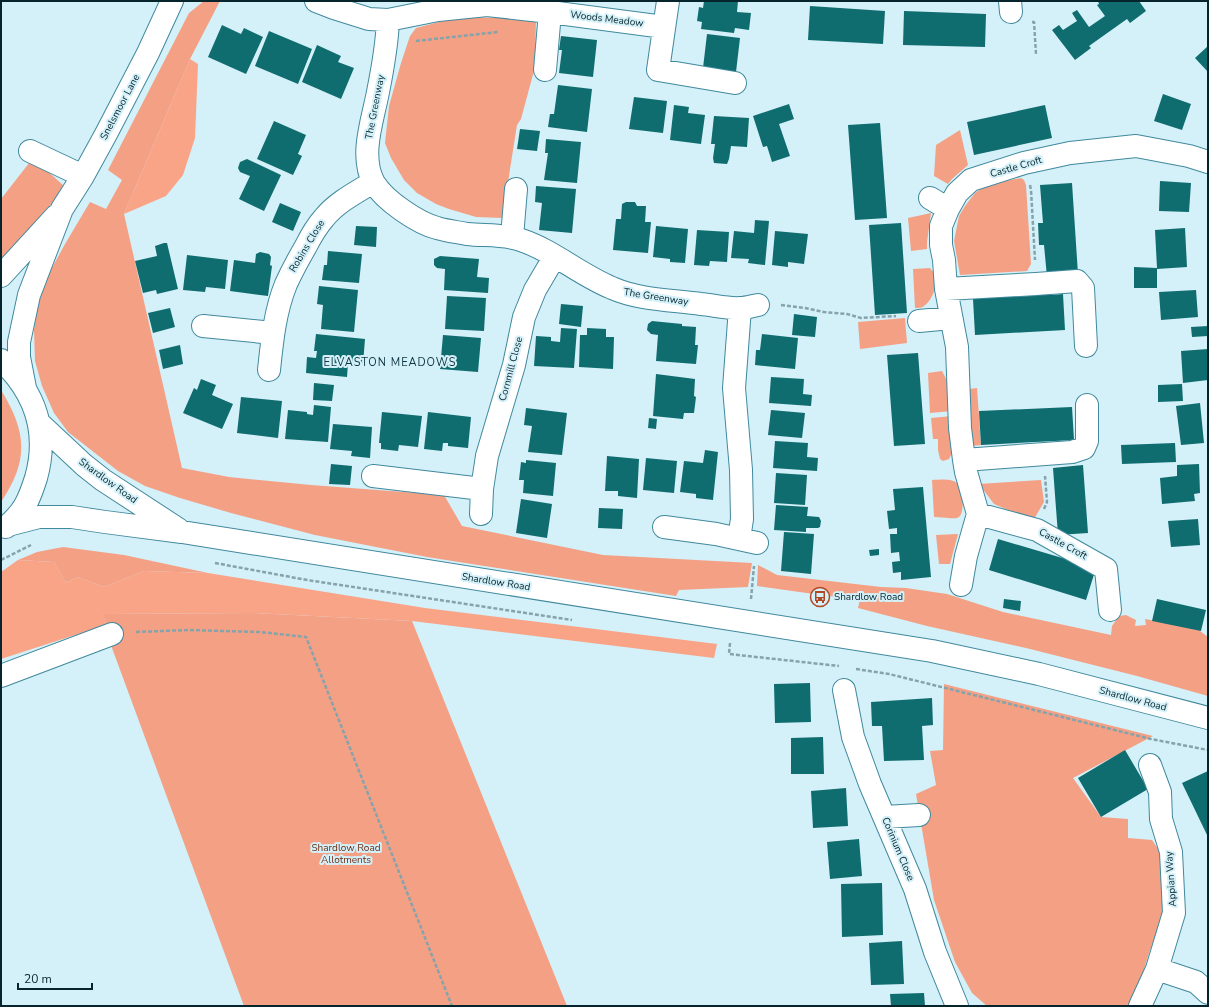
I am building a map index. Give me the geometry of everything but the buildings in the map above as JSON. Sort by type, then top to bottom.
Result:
[{"type":"street","name":"Snelsmoor Lane","points":[[1,276],[62,209],[83,176],[148,53],[172,1]]},
{"type":"street","name":"Woods Meadow","points":[[316,1],[369,19],[388,20],[439,6],[487,6],[550,12],[664,27]]},
{"type":"street","points":[[668,1],[658,70],[735,83]]},
{"type":"street","points":[[545,70],[550,12]]},
{"type":"street","name":"The Greenway","points":[[388,20],[387,44],[376,102],[368,133],[367,152],[369,167],[374,182],[381,193],[397,207],[418,220],[437,228],[468,234],[512,237],[532,244],[584,274],[611,288],[625,293],[650,298],[749,307]]},
{"type":"street","name":"Castle Croft","points":[[1110,610],[1106,569],[1037,530],[978,514],[964,460],[960,428],[957,347],[946,289],[944,260],[941,245],[941,226],[948,209],[958,193],[971,180],[1024,164],[1070,153],[1136,146],[1190,156],[1208,162]]},
{"type":"street","points":[[30,151],[83,176]]},
{"type":"street","name":"Robins Close","points":[[269,370],[273,333],[286,285],[296,264],[324,217],[335,207],[374,182]]},
{"type":"street","points":[[512,237],[516,189]]},
{"type":"street","points":[[930,198],[948,209]]},
{"type":"street","name":"Snelsmoor Lane","points":[[25,388],[19,356],[19,342],[23,321],[29,294],[62,209]]},
{"type":"street","name":"Cornmill Close","points":[[482,514],[482,489],[487,456],[514,364],[524,317],[535,290],[555,256]]},
{"type":"street","points":[[946,289],[1077,281],[1083,288],[1086,346]]},
{"type":"street","points":[[664,527],[716,534],[748,541],[742,519],[741,470],[734,388],[749,307]]},
{"type":"street","points":[[919,321],[951,318]]},
{"type":"street","points":[[203,326],[273,333]]},
{"type":"street","points":[[1,360],[19,378],[32,403],[39,423],[41,451],[39,468],[30,497],[21,512],[4,528]]},
{"type":"street","points":[[964,460],[1072,452],[1084,448],[1087,441],[1087,405]]},
{"type":"street","name":"Shardlow Road","points":[[39,423],[90,470],[182,532]]},
{"type":"street","points":[[373,476],[482,489]]},
{"type":"street","points":[[962,585],[966,556],[978,514]]},
{"type":"street","name":"Shardlow Road","points":[[4,528],[39,517],[72,517],[182,532],[932,650],[1039,674],[1208,718]]},
{"type":"street","points":[[1,676],[112,634]]},
{"type":"street","name":"Corinium Close","points":[[844,690],[853,737],[870,784],[915,889],[935,952],[957,1006]]},
{"type":"street","name":"Appian Way","points":[[1140,1006],[1157,969],[1174,912],[1171,852],[1161,819],[1160,792],[1150,765]]},
{"type":"street","points":[[884,817],[919,815]]},
{"type":"street","points":[[1157,969],[1196,982],[1208,993]]},
{"type":"path","points":[[387,44],[502,31]]},
{"type":"path","points":[[1024,164],[1031,190],[1036,284]]},
{"type":"path","points":[[749,307],[805,308],[824,312],[847,314],[861,318],[909,315],[913,321],[919,321]]},
{"type":"path","points":[[1037,530],[1047,502],[1042,454]]},
{"type":"path","points":[[748,541],[740,620],[729,654],[845,667]]},
{"type":"path","points":[[1,560],[32,545]]},
{"type":"path","points":[[215,563],[307,580],[577,621]]},
{"type":"path","points":[[112,634],[188,630],[260,632],[306,637],[452,1006]]},
{"type":"path","points":[[853,668],[889,674],[1151,739],[1208,750]]},
{"type":"green space","points":[[204,1],[220,1],[190,59],[124,214],[182,468],[229,477],[444,495],[462,526],[603,555],[752,563],[748,587],[679,590],[676,596],[427,557],[315,535],[231,513],[145,486],[118,471],[68,432],[54,413],[42,386],[35,361],[34,330],[39,298],[47,277],[90,202],[106,209],[122,180],[108,170],[189,13]]},
{"type":"green space","points":[[464,17],[536,19],[535,67],[521,119],[517,125],[503,218],[476,217],[436,204],[417,193],[404,180],[391,158],[385,143],[389,106],[410,36],[416,28]]},
{"type":"green space","points":[[960,130],[968,165],[948,184],[934,176],[936,145]]},
{"type":"green space","points":[[33,158],[64,186],[42,217],[1,268],[1,199]]},
{"type":"green space","points":[[1021,178],[1024,180],[1026,185],[1031,264],[1027,271],[960,275],[954,241],[959,216],[965,206],[975,193],[988,184]]},
{"type":"green space","points":[[931,213],[927,249],[911,251],[908,218]]},
{"type":"green space","points":[[930,268],[934,272],[936,281],[934,291],[927,303],[920,308],[915,308],[913,269]]},
{"type":"green space","points":[[905,318],[907,343],[860,349],[858,322]]},
{"type":"green space","points":[[942,371],[950,386],[952,411],[930,413],[928,373]]},
{"type":"green space","points":[[977,388],[981,445],[971,446],[969,389]]},
{"type":"green space","points":[[1,390],[16,419],[20,433],[21,446],[20,460],[16,473],[1,502]]},
{"type":"green space","points":[[952,416],[952,453],[949,459],[943,461],[940,459],[938,439],[933,439],[931,418]]},
{"type":"green space","points":[[932,480],[949,480],[957,483],[961,490],[963,502],[960,516],[957,518],[934,517]]},
{"type":"green space","points":[[1041,480],[1044,502],[1034,519],[994,504],[979,484]]},
{"type":"green space","points":[[958,534],[950,564],[939,564],[936,535]]},
{"type":"green space","points":[[63,547],[124,555],[208,573],[144,571],[104,587],[78,577],[66,583],[54,562],[18,560],[37,552]]},
{"type":"green space","points":[[758,565],[777,575],[881,587],[906,588],[947,594],[1003,612],[1111,635],[1112,626],[1119,616],[1126,615],[1136,620],[1135,626],[1146,625],[1145,619],[1196,628],[1208,637],[1208,696],[1137,676],[1026,648],[927,626],[858,608],[860,599],[757,586]]},
{"type":"green space","name":"Shardlow Road Allotments","points":[[252,613],[412,621],[567,1006],[244,1006],[112,648],[103,614]]},
{"type":"green space","points":[[944,684],[1153,736],[1073,778],[1101,817],[1128,819],[1128,838],[1152,840],[1158,849],[1167,878],[1165,908],[1131,1006],[987,1006],[972,993],[955,962],[934,900],[916,794],[936,785],[930,751],[943,750]]},
{"type":"shaded area","points":[[190,59],[198,64],[195,138],[183,175],[166,196],[124,214]]},
{"type":"shaded area","points":[[18,560],[54,562],[66,583],[78,577],[104,587],[144,571],[208,573],[425,608],[717,644],[714,658],[412,621],[252,613],[103,614],[106,625],[1,659],[1,572]]},
{"type":"place","name":"Shardlow Road","points":[[820,597]]},
{"type":"district","name":"ELVASTON MEADOWS","points":[[390,362]]}]
